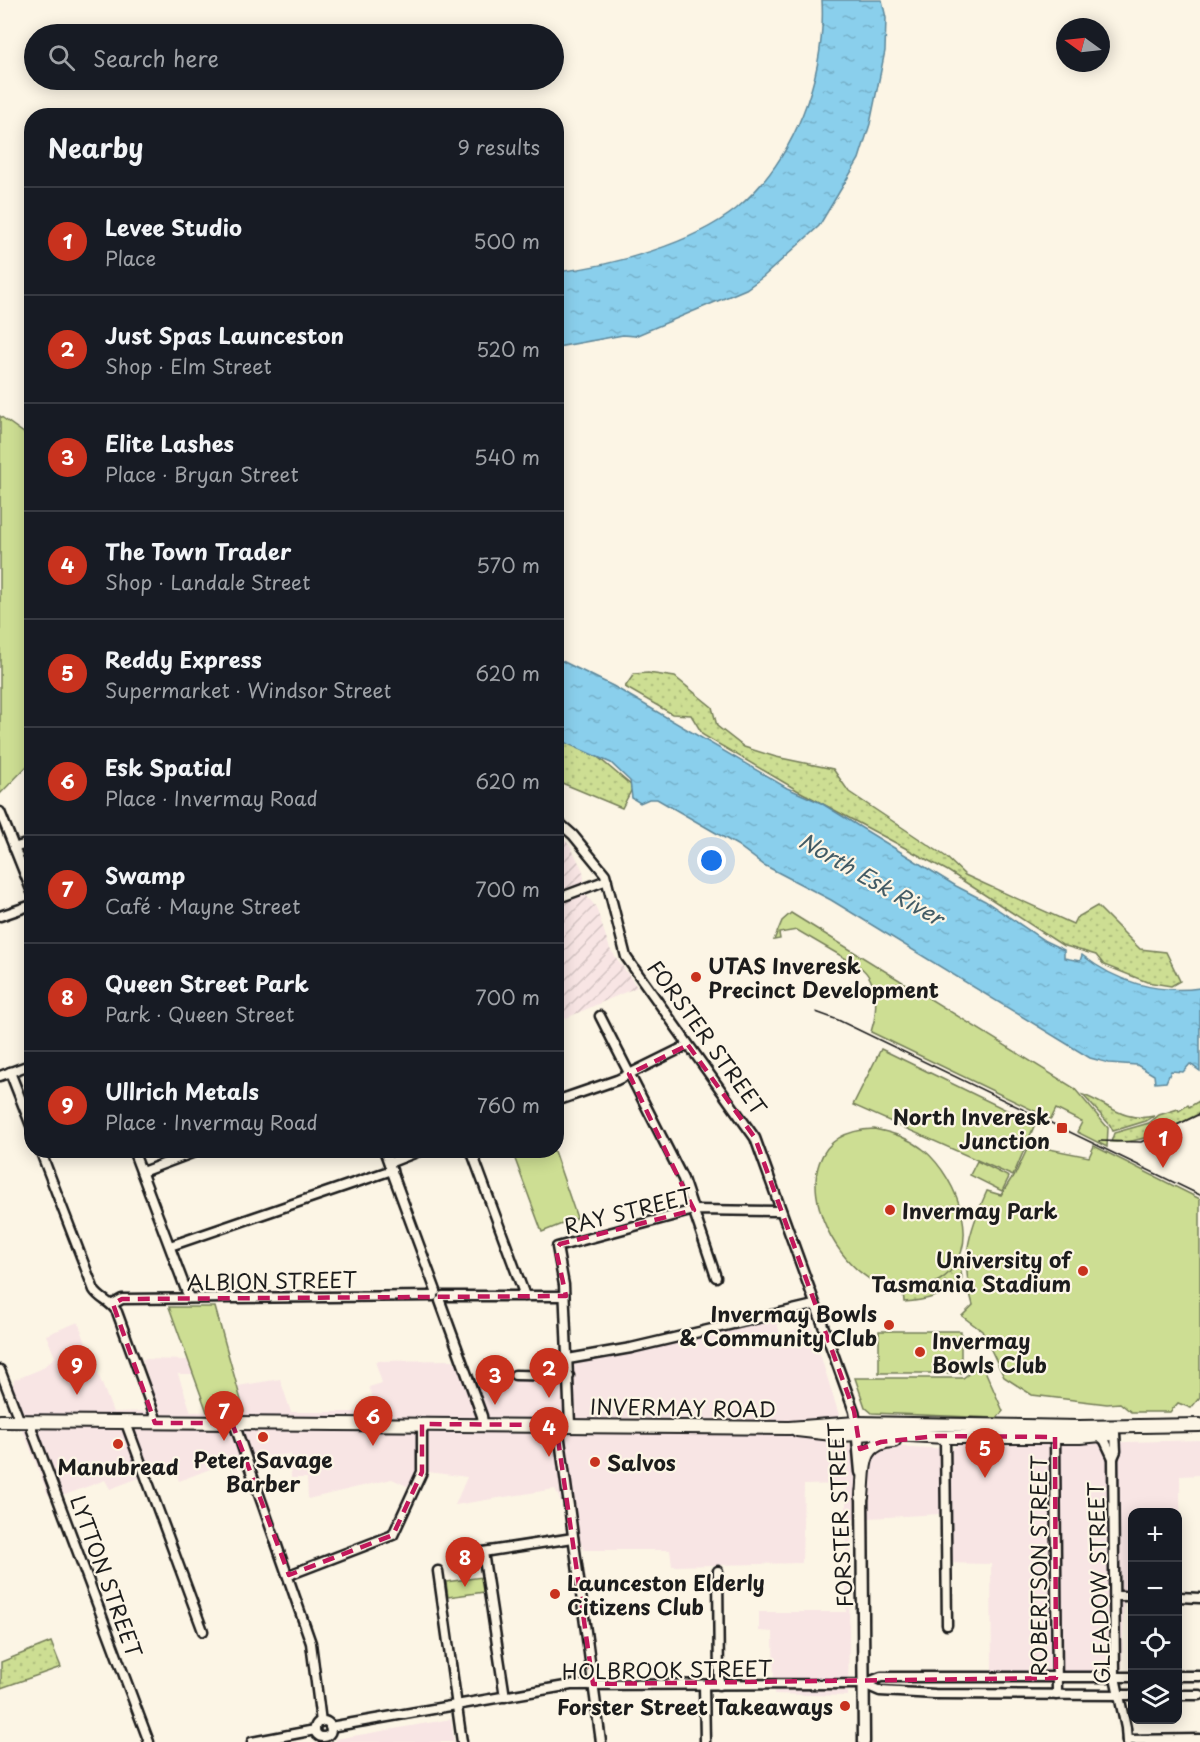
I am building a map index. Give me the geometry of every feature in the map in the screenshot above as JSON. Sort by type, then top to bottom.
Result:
[{"type":"main road","name":"INVERMAY ROAD","points":[[0,1421],[789,1428],[809,1433],[857,1429],[1200,1432]]},
{"type":"main road","name":"INVERMAY ROAD","points":[[857,1429],[941,1437],[1055,1437],[1099,1435],[1115,1430],[1200,1425]]},
{"type":"main road","points":[[862,1497],[866,1459],[874,1444],[941,1437]]},
{"type":"street","points":[[0,812],[24,872]]},
{"type":"street","name":"FORSTER STREET","points":[[564,827],[599,865],[607,880],[626,957],[752,1131],[857,1429],[862,1497],[864,1742]]},
{"type":"street","points":[[14,848],[24,845]]},
{"type":"street","points":[[564,896],[607,880]]},
{"type":"street","points":[[0,916],[24,908]]},
{"type":"street","points":[[600,1016],[683,1179],[716,1277]]},
{"type":"street","points":[[564,1098],[629,1074],[688,1044]]},
{"type":"street","points":[[0,1076],[24,1067]]},
{"type":"street","points":[[10,1072],[24,1108]]},
{"type":"street","points":[[43,1158],[94,1290],[97,1296],[113,1304],[155,1416],[155,1423]]},
{"type":"street","points":[[136,1158],[189,1298]]},
{"type":"street","points":[[142,1172],[179,1158]]},
{"type":"street","points":[[387,1158],[483,1424]]},
{"type":"street","points":[[170,1246],[278,1211],[406,1158]]},
{"type":"street","points":[[474,1158],[525,1296]]},
{"type":"street","name":"RAY STREET","points":[[564,1296],[557,1247],[693,1210],[781,1210]]},
{"type":"street","points":[[564,1296],[569,1376],[564,1425],[573,1538],[601,1742]]},
{"type":"street","name":"ALBION STREET","points":[[113,1304],[122,1299],[564,1296]]},
{"type":"street","points":[[568,1359],[632,1348],[814,1305]]},
{"type":"street","name":"LYTTON STREET","points":[[0,1370],[26,1423],[32,1430],[149,1742]]},
{"type":"street","points":[[514,1375],[569,1376]]},
{"type":"street","points":[[126,1423],[203,1631]]},
{"type":"street","points":[[234,1423],[311,1643],[321,1722],[315,1730],[252,1742]]},
{"type":"street","points":[[289,1575],[393,1535],[422,1472],[422,1424]]},
{"type":"street","name":"GLEADOW STREET","points":[[1113,1458],[1116,1451],[1115,1430]]},
{"type":"street","name":"GLEADOW STREET","points":[[1099,1435],[1105,1441],[1113,1458],[1115,1677],[1127,1741]]},
{"type":"street","points":[[941,1437],[947,1625]]},
{"type":"street","name":"ROBERTSON STREET","points":[[1055,1437],[1057,1695]]},
{"type":"street","points":[[506,1697],[483,1552],[573,1538]]},
{"type":"street","points":[[438,1571],[462,1742]]},
{"type":"street","points":[[718,1571],[719,1684]]},
{"type":"street","points":[[1116,1596],[1128,1596]]},
{"type":"street","points":[[1182,1597],[1200,1598]]},
{"type":"street","points":[[1182,1676],[1200,1676]]},
{"type":"street","name":"HOLBROOK STREET","points":[[330,1727],[593,1684],[864,1684],[881,1677],[1128,1677]]},
{"type":"street","name":"HOLBROOK STREET","points":[[864,1684],[880,1691],[1128,1695]]},
{"type":"street","points":[[704,1685],[705,1742]]},
{"type":"street","points":[[1182,1695],[1200,1695]]},
{"type":"street","points":[[315,1730],[324,1740],[330,1727],[326,1722],[321,1722]]},
{"type":"street","points":[[1127,1741],[1200,1738]]},
{"type":"highlighted area","points":[[688,1045],[755,1138],[854,1411],[860,1449],[881,1442],[937,1436],[1055,1437],[1056,1678],[593,1684],[556,1425],[422,1424],[422,1472],[393,1535],[289,1575],[232,1423],[155,1423],[113,1304],[122,1299],[566,1296],[556,1250],[560,1244],[694,1210],[629,1074]]},
{"type":"shaded area","points":[[564,839],[571,847],[583,871],[586,895],[596,907],[610,949],[637,987],[564,1019]]},
{"type":"shaded area","points":[[767,1312],[776,1318],[780,1334],[811,1325],[848,1444],[952,1449],[958,1443],[970,1443],[977,1446],[1200,1440],[1200,1475],[1180,1476],[1180,1508],[1128,1508],[1128,1595],[1124,1595],[1122,1675],[992,1675],[991,1564],[943,1563],[940,1514],[851,1519],[848,1696],[774,1694],[773,1632],[759,1631],[759,1612],[846,1612],[846,1484],[804,1485],[802,1563],[672,1566],[670,1550],[584,1550],[555,1489],[455,1505],[467,1477],[428,1472],[407,1486],[392,1479],[308,1499],[307,1478],[291,1478],[290,1454],[236,1459],[179,1481],[173,1465],[110,1489],[105,1480],[65,1495],[48,1495],[25,1435],[7,1409],[14,1380],[41,1369],[55,1357],[46,1335],[78,1322],[113,1412],[159,1411],[142,1359],[188,1360],[193,1374],[178,1374],[191,1412],[243,1411],[238,1386],[280,1379],[291,1412],[378,1412],[369,1387],[382,1383],[375,1361],[453,1360],[481,1390],[506,1380],[503,1369],[563,1370],[574,1355]]},
{"type":"shaded area","points":[[451,1719],[454,1742],[336,1742],[336,1739]]},
{"type":"green space","points":[[0,416],[24,433],[24,769],[0,794]]},
{"type":"green space","points":[[648,673],[675,677],[712,707],[717,726],[744,747],[776,757],[833,769],[849,792],[945,856],[965,875],[1073,924],[1076,918],[1097,906],[1140,949],[1166,952],[1180,981],[1171,986],[1147,982],[1104,965],[1096,955],[1062,945],[948,871],[797,790],[703,735],[691,715],[672,714],[625,687],[634,674]]},
{"type":"green space","points":[[564,740],[593,753],[633,787],[622,808],[564,784]]},
{"type":"green space","points":[[791,913],[1074,1088],[1108,1128],[1107,1147],[1077,1132],[1082,1122],[1056,1109],[1051,1119],[871,1032],[876,1006],[874,988],[871,980],[860,967],[797,930],[779,933],[780,939],[774,940],[782,921]]},
{"type":"green space","points":[[881,1049],[1035,1124],[1013,1176],[853,1105]]},
{"type":"green space","points":[[1083,1095],[1125,1115],[1154,1116],[1146,1121],[1113,1131]]},
{"type":"green space","points":[[1199,1101],[1200,1113],[1168,1129],[1146,1138],[1111,1142],[1114,1133],[1149,1123],[1159,1115],[1178,1109],[1179,1111]]},
{"type":"green space","name":"Invermay Park","points":[[874,1129],[900,1136],[924,1150],[947,1178],[962,1215],[964,1233],[962,1251],[954,1267],[940,1280],[906,1291],[874,1282],[847,1259],[827,1228],[817,1194],[819,1163],[838,1139]]},
{"type":"green space","name":"University of Tasmania Stadium","points":[[1029,1145],[1089,1157],[1094,1146],[1200,1199],[1200,1397],[1191,1408],[1178,1403],[1170,1412],[1131,1412],[1120,1403],[1107,1404],[1032,1395],[1004,1377],[982,1331],[962,1316],[973,1305],[967,1275],[967,1261],[971,1234],[980,1206],[987,1191],[1001,1195],[1014,1177]]},
{"type":"green space","points":[[515,1158],[556,1158],[577,1218],[542,1232]]},
{"type":"green space","points":[[977,1161],[1009,1177],[1002,1191],[970,1175]]},
{"type":"green space","points":[[959,1259],[962,1278],[951,1289],[928,1298],[904,1302],[903,1290],[928,1286],[942,1278]]},
{"type":"green space","points":[[169,1307],[215,1307],[244,1411],[207,1412]]},
{"type":"green space","name":"Invermay Bowls Club","points":[[879,1331],[961,1331],[961,1373],[879,1373]]},
{"type":"green space","points":[[982,1364],[1003,1411],[997,1418],[872,1413],[865,1407],[855,1378],[963,1378]]},
{"type":"green space","points":[[482,1577],[484,1592],[448,1597],[446,1582]]},
{"type":"green space","points":[[51,1642],[61,1667],[1,1688],[1,1662]]},
{"type":"water","points":[[822,0],[882,0],[886,18],[885,51],[870,124],[859,159],[819,226],[763,277],[746,289],[635,336],[623,335],[564,346],[564,271],[626,259],[675,243],[718,222],[757,189],[775,166],[803,114],[819,57]]},
{"type":"water","name":"North Esk River","points":[[564,662],[613,686],[787,788],[821,803],[956,886],[985,901],[1045,941],[1064,950],[1064,958],[1080,961],[1082,955],[1109,972],[1138,984],[1168,989],[1200,988],[1200,1071],[1190,1064],[1183,1072],[1171,1071],[1166,1082],[1155,1083],[1154,1075],[1137,1065],[1109,1063],[1090,1058],[831,900],[764,865],[737,845],[657,799],[649,799],[640,803],[632,798],[630,781],[611,763],[564,742]]},
{"type":"tram line","points":[[816,1012],[838,1020],[1200,1195]]},
{"type":"tram line","points":[[1099,1141],[1141,1142],[1200,1114]]},
{"type":"place","name":"UTAS Inveresk Precinct Development","points":[[696,977]]},
{"type":"place","name":"North Inveresk Junction","points":[[1062,1128]]},
{"type":"place","name":"Levee Studio","points":[[1163,1168]]},
{"type":"place","name":"Invermay Park","points":[[890,1210]]},
{"type":"place","name":"University of Tasmania Stadium","points":[[1083,1271]]},
{"type":"place","name":"Invermay Bowls & Community Club","points":[[889,1325]]},
{"type":"place","name":"Invermay Bowls Club","points":[[920,1352]]},
{"type":"place","name":"Ullrich Metals","points":[[77,1395]]},
{"type":"place","name":"Just Spas Launceston","points":[[549,1398]]},
{"type":"place","name":"Elite Lashes","points":[[495,1405]]},
{"type":"place","name":"Peter Savage Barber","points":[[263,1437]]},
{"type":"place","name":"Swamp","points":[[224,1441]]},
{"type":"place","name":"Manubread","points":[[118,1444]]},
{"type":"place","name":"Esk Spatial","points":[[373,1446]]},
{"type":"place","name":"The Town Trader","points":[[549,1457]]},
{"type":"place","name":"Salvos","points":[[595,1462]]},
{"type":"place","name":"Reddy Express","points":[[985,1478]]},
{"type":"place","name":"Queen Street Park","points":[[465,1587]]},
{"type":"place","name":"Launceston Elderly Citizens Club","points":[[555,1594]]},
{"type":"place","name":"Forster Street Takeaways","points":[[845,1706]]}]
